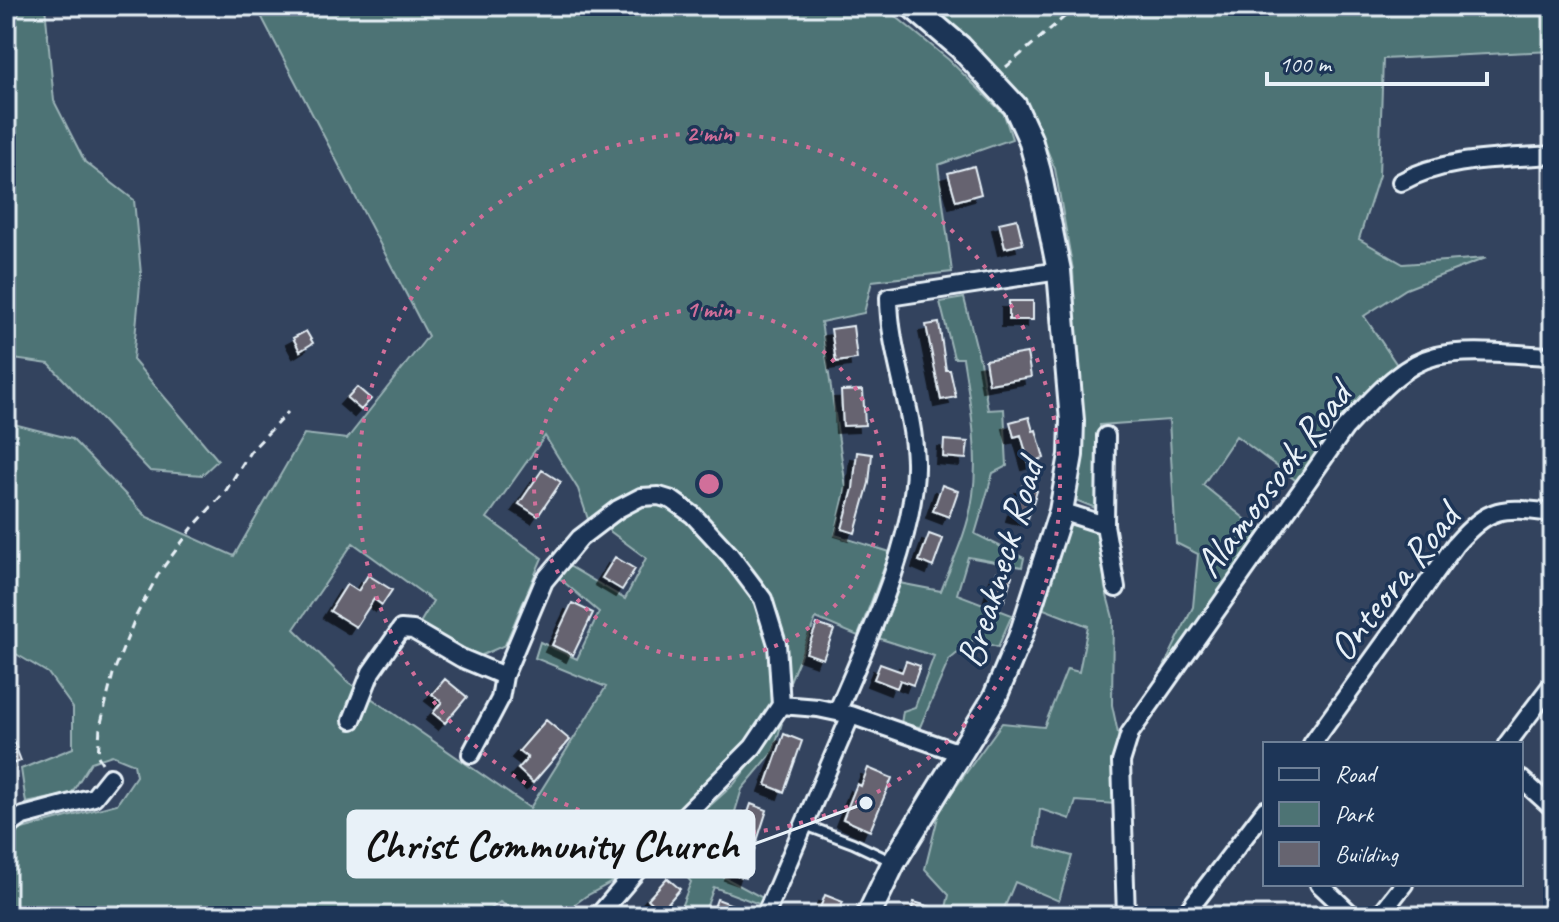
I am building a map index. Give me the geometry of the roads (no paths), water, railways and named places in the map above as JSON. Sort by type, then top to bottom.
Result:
[{"type":"street","name":"Breakneck Road","points":[[868,916],[894,862],[995,697],[1021,635],[1061,511],[1071,455],[1072,421],[1059,271],[1030,139],[1015,106],[960,47],[912,6]]},
{"type":"street","points":[[1401,182],[1421,171],[1456,163],[1553,155]]},
{"type":"street","points":[[765,916],[805,825],[899,555],[910,513],[915,462],[889,322],[889,297],[1059,271]]},
{"type":"street","name":"Alamoosook Road","points":[[1126,916],[1121,762],[1130,733],[1345,428],[1383,389],[1407,370],[1433,356],[1553,356]]},
{"type":"street","points":[[1106,436],[1105,525],[1116,588]]},
{"type":"street","points":[[471,754],[500,699],[504,676],[544,581],[580,538],[618,509],[641,497],[659,496],[672,500],[693,515],[730,555],[763,599],[777,644],[781,705],[753,747],[680,820],[598,916]]},
{"type":"street","name":"Onteora Road","points":[[1313,742],[1455,545],[1474,524],[1493,512],[1515,508],[1553,513]]},
{"type":"street","points":[[1061,511],[1105,525]]},
{"type":"street","points":[[352,720],[371,672],[401,629],[413,630],[461,658],[504,676]]},
{"type":"street","points":[[1509,742],[1553,683]]},
{"type":"street","points":[[781,705],[844,713],[960,753]]},
{"type":"street","points":[[6,828],[23,816],[94,797],[110,777]]},
{"type":"street","points":[[1523,781],[1553,808]]},
{"type":"street","points":[[1184,916],[1262,822]]},
{"type":"street","points":[[1321,886],[1353,916]]},
{"type":"street","points":[[1379,916],[1402,886]]},
{"type":"lane","points":[[805,825],[894,862]]},
{"type":"place","name":"Christ Community Church","points":[[866,803]]}]
